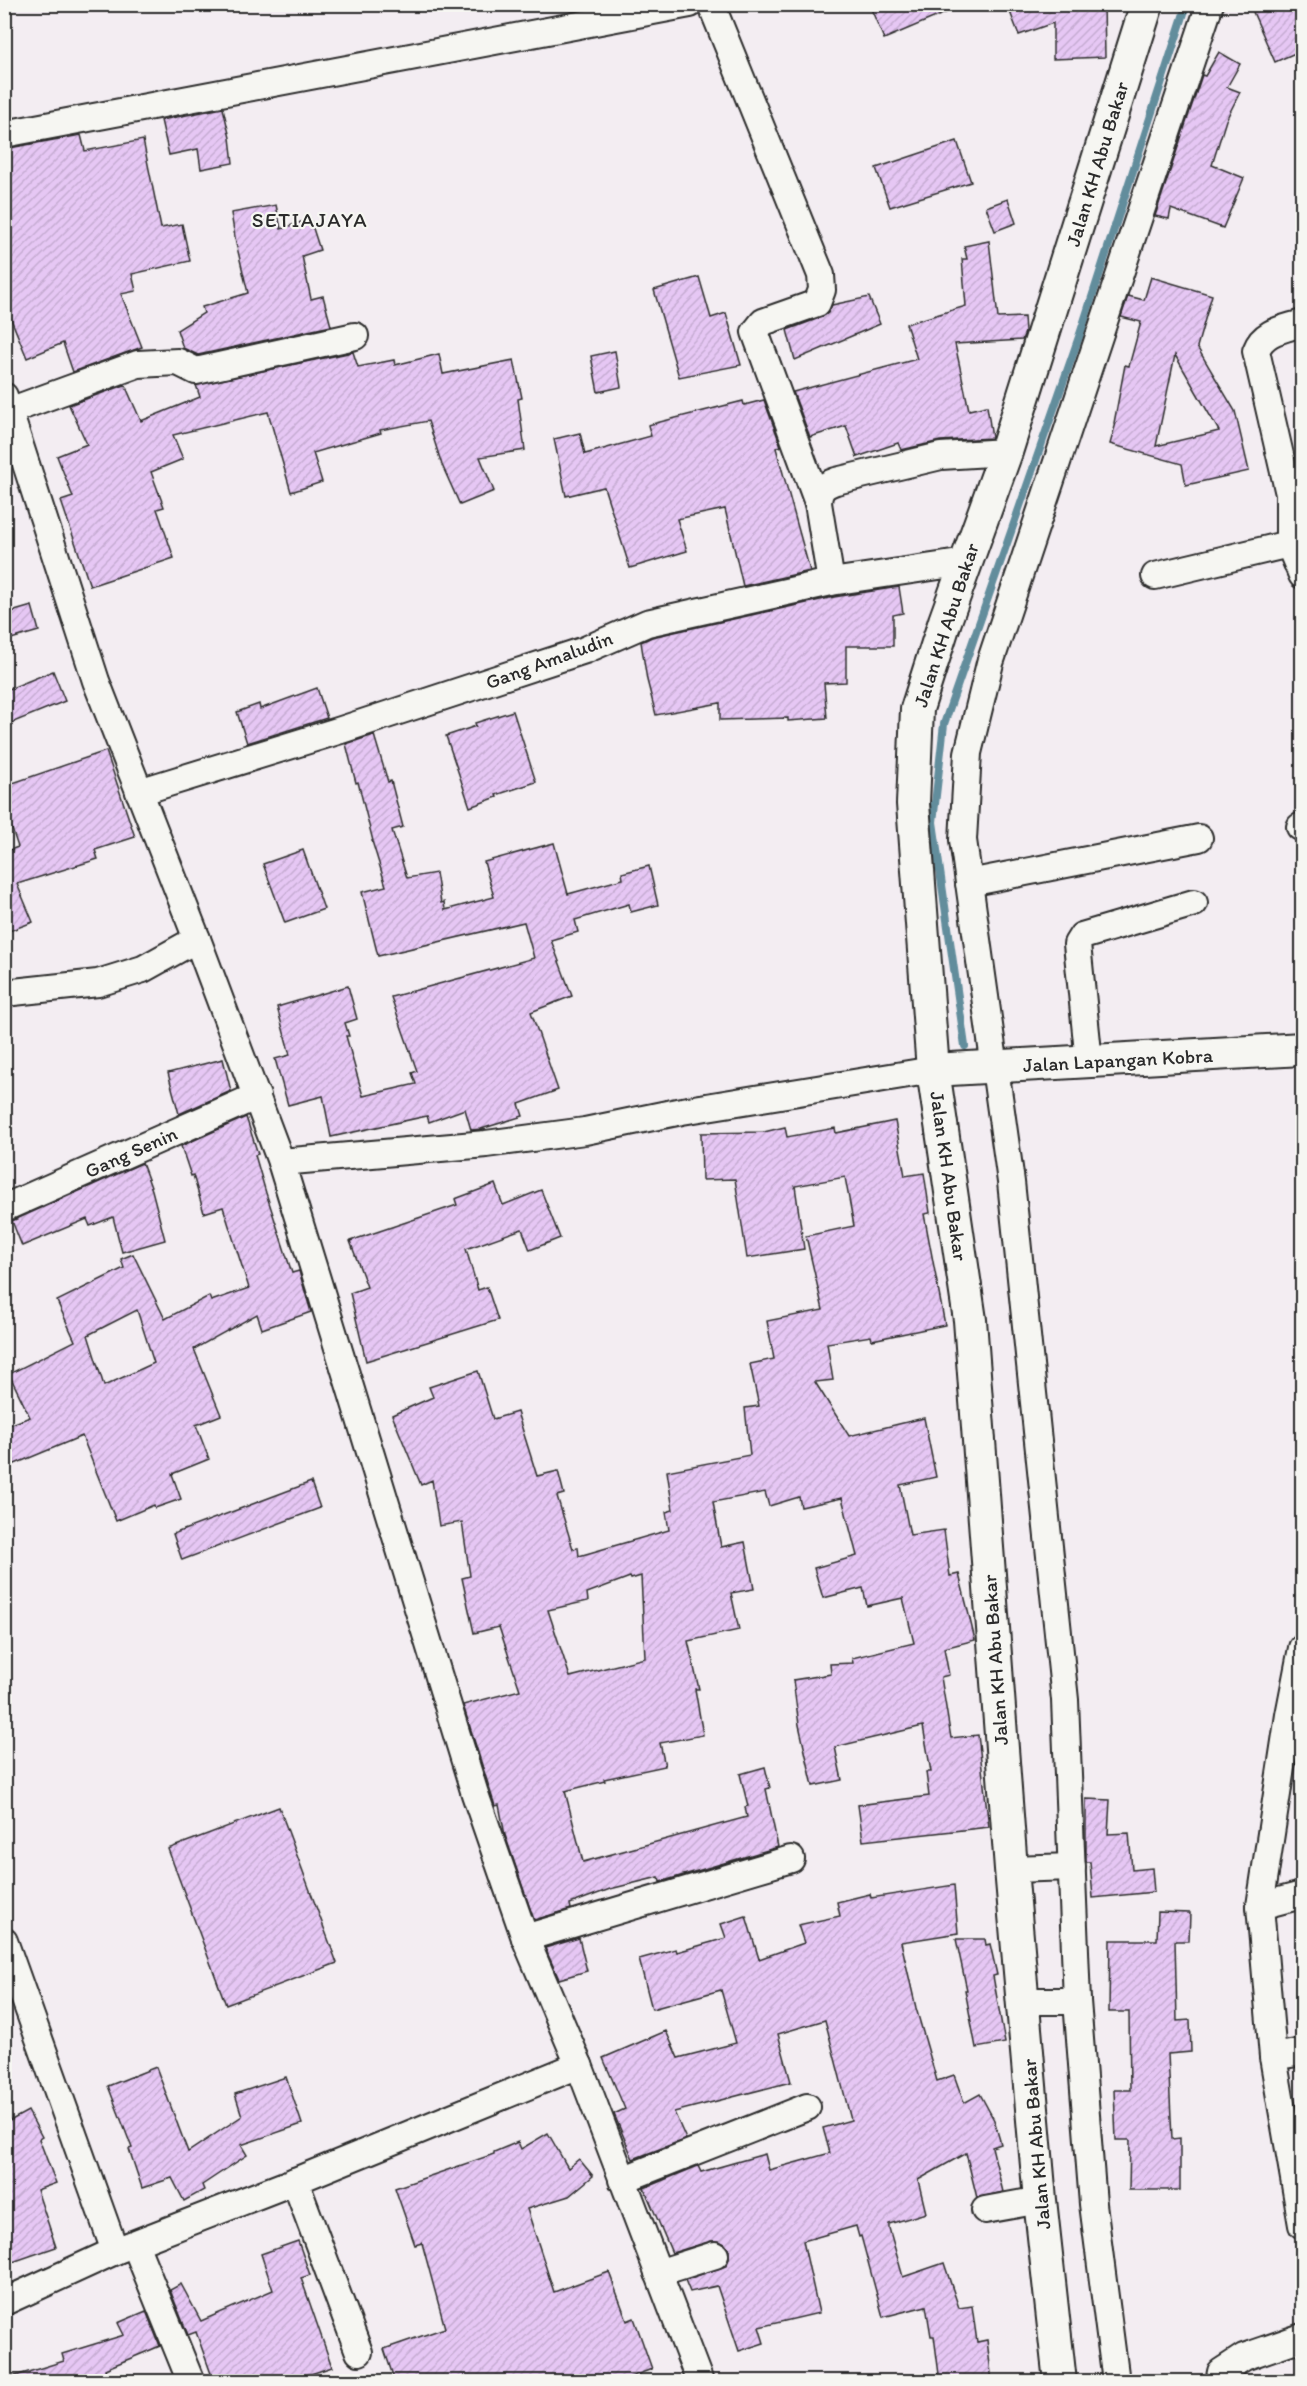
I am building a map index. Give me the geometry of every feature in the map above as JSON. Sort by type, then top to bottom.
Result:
[{"type":"street","points":[[4,134],[690,4]]},
{"type":"street","points":[[711,4],[820,275],[822,290],[817,303],[763,322],[755,332],[818,503],[831,582]]},
{"type":"street","name":"Jalan KH Abu Bakar","points":[[1060,2382],[1040,2200],[1011,1869],[970,1320],[933,1070],[913,804],[917,709],[966,562],[1006,452],[1147,4]]},
{"type":"street","points":[[1116,2382],[1093,2204],[1077,2001],[1065,1700],[1011,1182],[963,840],[968,753],[990,663],[1210,4]]},
{"type":"street","points":[[1302,323],[1271,333],[1259,343],[1256,351],[1296,492],[1289,544],[1302,576]]},
{"type":"street","points":[[356,336],[196,371],[178,362],[138,364],[7,403],[96,681],[281,1162],[475,1794],[525,1938],[579,2065],[700,2382]]},
{"type":"street","points":[[818,503],[819,494],[825,485],[836,481],[940,456],[1006,452]]},
{"type":"street","points":[[1155,576],[1289,544]]},
{"type":"street","name":"Gang Amaludin","points":[[139,792],[341,730],[574,654],[647,623],[831,582],[966,562]]},
{"type":"street","points":[[969,883],[1199,838]]},
{"type":"street","points":[[1089,1062],[1077,944],[1082,936],[1094,930],[1194,903]]},
{"type":"street","points":[[4,993],[98,983],[143,969],[197,939]]},
{"type":"street","name":"Jalan Lapangan Kobra","points":[[933,1070],[1302,1048]]},
{"type":"street","points":[[281,1162],[486,1144],[585,1131],[682,1111],[933,1070]]},
{"type":"street","name":"Gang Senin","points":[[4,1208],[256,1096]]},
{"type":"street","points":[[1302,1648],[1296,1714],[1260,1906],[1273,2057],[1302,2225]]},
{"type":"street","points":[[525,1938],[791,1859]]},
{"type":"street","points":[[1011,1869],[1072,1867]]},
{"type":"street","points":[[1260,1906],[1302,1895]]},
{"type":"street","points":[[4,1941],[125,2247],[191,2382]]},
{"type":"street","points":[[1024,2001],[1077,2001]]},
{"type":"street","points":[[1273,2057],[1302,2052]]},
{"type":"street","points":[[4,2302],[125,2247],[296,2181],[579,2065]]},
{"type":"street","points":[[622,2180],[807,2107]]},
{"type":"street","points":[[296,2181],[359,2352]]},
{"type":"street","points":[[985,2210],[1040,2200]]},
{"type":"street","points":[[658,2273],[715,2255]]},
{"type":"street","points":[[1219,2382],[1221,2372],[1244,2357],[1302,2337]]},
{"type":"building","points":[[869,4],[964,4],[964,5],[884,39]]},
{"type":"building","points":[[1007,4],[1104,4],[1105,57],[1053,59],[1053,23],[1019,35]]},
{"type":"building","points":[[1269,4],[1302,4],[1302,50],[1275,62],[1253,12]]},
{"type":"building","points":[[1219,52],[1240,64],[1227,87],[1240,92],[1226,120],[1212,165],[1244,178],[1223,228],[1171,209],[1169,219],[1155,216],[1202,75],[1205,76]]},
{"type":"building","points":[[223,108],[233,163],[201,169],[198,149],[169,155],[161,120]]},
{"type":"building","points":[[81,135],[85,151],[143,140],[161,228],[182,224],[190,261],[132,274],[136,291],[121,294],[142,347],[73,372],[63,343],[27,358],[4,302],[4,149]]},
{"type":"building","points":[[957,141],[971,182],[890,207],[876,168]]},
{"type":"building","points":[[1008,199],[1016,223],[995,231],[986,207]]},
{"type":"building","points":[[276,205],[281,229],[310,219],[320,250],[302,256],[311,299],[323,296],[331,326],[198,355],[183,348],[177,330],[204,313],[202,307],[248,293],[231,213]]},
{"type":"building","points":[[989,241],[998,318],[1024,317],[1025,332],[1022,340],[955,344],[969,410],[987,406],[992,438],[940,441],[901,450],[898,443],[857,457],[846,426],[810,437],[793,392],[917,359],[906,324],[966,306],[962,259],[967,259],[964,246]]},
{"type":"building","points":[[699,277],[711,318],[726,313],[741,365],[679,377],[654,290]]},
{"type":"building","points":[[1151,277],[1212,295],[1197,347],[1235,411],[1249,471],[1186,485],[1182,464],[1110,444],[1116,423],[1114,423],[1125,365],[1129,366],[1141,322],[1121,317],[1128,296],[1144,300]],"holes":[[[1175,355],[1219,431],[1156,446]]]},
{"type":"building","points":[[869,297],[880,324],[795,360],[787,330],[822,317],[828,313],[832,305]]},
{"type":"building","points":[[615,351],[621,387],[598,392],[591,356]]},
{"type":"building","points":[[353,352],[358,367],[394,360],[395,365],[439,354],[443,374],[514,360],[522,398],[518,399],[525,450],[480,457],[494,491],[460,505],[442,465],[428,421],[380,430],[381,433],[313,453],[322,482],[291,492],[268,412],[173,435],[183,459],[151,472],[164,507],[157,509],[174,558],[90,586],[61,501],[73,497],[57,456],[87,444],[69,405],[125,385],[141,421],[200,397],[196,385]]},
{"type":"building","points":[[764,400],[781,446],[776,448],[810,571],[743,586],[725,509],[677,519],[687,551],[630,568],[604,487],[566,496],[554,439],[580,433],[585,454],[651,436],[648,425],[743,401],[744,405]]},
{"type":"building","points":[[899,587],[903,613],[893,615],[893,646],[846,646],[846,682],[824,683],[827,718],[788,721],[788,718],[720,720],[720,703],[656,715],[641,642],[652,637],[834,597]]},
{"type":"building","points":[[32,606],[39,631],[4,641],[4,614]]},
{"type":"building","points":[[53,671],[65,701],[4,726],[4,691]]},
{"type":"building","points":[[317,688],[327,718],[247,743],[237,712],[259,704],[260,709]]},
{"type":"building","points":[[513,711],[536,782],[496,795],[497,797],[470,807],[446,736],[476,726],[475,723]]},
{"type":"building","points":[[374,735],[388,782],[391,781],[403,827],[392,830],[407,878],[436,873],[441,903],[444,902],[445,910],[494,897],[484,862],[554,843],[568,894],[623,879],[622,873],[649,866],[658,905],[631,912],[629,904],[575,920],[578,932],[551,940],[572,996],[531,1012],[558,1090],[519,1104],[523,1116],[471,1130],[465,1109],[429,1122],[427,1116],[331,1137],[323,1096],[288,1105],[275,1059],[290,1055],[277,1007],[348,986],[357,1019],[345,1023],[349,1036],[346,1036],[363,1096],[416,1084],[412,1073],[417,1071],[391,997],[534,958],[524,922],[378,956],[362,892],[386,886],[346,744]]},
{"type":"building","points":[[106,751],[135,837],[95,850],[98,859],[17,884],[33,922],[4,933],[4,852],[18,847],[4,806],[4,786]]},
{"type":"building","points":[[303,850],[324,909],[285,923],[263,864]]},
{"type":"building","points":[[223,1059],[231,1091],[179,1114],[168,1073]]},
{"type":"building","points":[[246,1117],[258,1154],[255,1155],[266,1193],[292,1273],[299,1271],[311,1312],[262,1329],[257,1314],[194,1349],[221,1415],[196,1425],[209,1459],[172,1474],[181,1499],[155,1508],[154,1505],[116,1521],[82,1436],[10,1466],[4,1454],[4,1427],[30,1417],[9,1374],[75,1341],[57,1301],[124,1268],[121,1259],[133,1254],[165,1319],[209,1296],[211,1301],[249,1288],[223,1207],[204,1213],[193,1175],[191,1176],[181,1146]],"holes":[[[137,1310],[154,1363],[104,1386],[88,1335]]]},
{"type":"building","points":[[895,1121],[905,1176],[924,1173],[930,1213],[924,1214],[945,1325],[872,1340],[871,1336],[827,1343],[833,1380],[815,1382],[849,1436],[924,1418],[936,1477],[900,1485],[910,1535],[944,1530],[950,1576],[959,1574],[975,1640],[944,1648],[949,1675],[941,1677],[951,1738],[978,1735],[989,1827],[863,1841],[858,1805],[929,1796],[926,1772],[931,1772],[923,1726],[835,1747],[842,1780],[813,1786],[799,1725],[793,1680],[831,1674],[830,1664],[853,1663],[852,1658],[914,1643],[903,1598],[867,1606],[863,1588],[823,1598],[814,1568],[857,1556],[842,1498],[801,1507],[799,1497],[769,1506],[765,1492],[713,1502],[721,1547],[745,1542],[754,1589],[731,1593],[739,1630],[688,1641],[699,1689],[695,1689],[703,1735],[660,1743],[665,1766],[604,1779],[605,1781],[565,1791],[583,1862],[747,1817],[745,1807],[748,1806],[740,1774],[765,1767],[770,1788],[766,1789],[778,1847],[660,1882],[659,1877],[610,1889],[570,1904],[571,1909],[534,1920],[505,1835],[499,1805],[495,1806],[463,1705],[520,1690],[499,1627],[474,1633],[462,1578],[470,1576],[462,1522],[439,1526],[432,1480],[421,1485],[392,1415],[433,1397],[429,1387],[478,1371],[493,1419],[517,1412],[537,1476],[558,1471],[564,1494],[557,1496],[573,1549],[578,1548],[579,1556],[669,1530],[666,1512],[673,1510],[667,1471],[750,1455],[745,1408],[759,1406],[750,1364],[774,1359],[767,1321],[823,1310],[806,1236],[854,1226],[845,1177],[795,1186],[804,1249],[747,1258],[735,1179],[702,1180],[701,1133],[764,1132],[785,1127],[787,1137],[835,1128],[836,1133]],"holes":[[[641,1576],[645,1658],[570,1677],[548,1610],[588,1601],[587,1593],[630,1577],[631,1579]]]},
{"type":"building","points":[[142,1163],[152,1190],[165,1240],[122,1252],[113,1217],[90,1226],[87,1219],[22,1246],[12,1221]]},
{"type":"building","points":[[495,1184],[503,1205],[541,1190],[560,1238],[530,1250],[522,1229],[466,1249],[478,1290],[487,1287],[498,1320],[366,1361],[350,1293],[367,1287],[350,1241],[457,1205],[455,1199]]},
{"type":"building","points":[[311,1482],[320,1508],[182,1560],[173,1534]]},
{"type":"building","points":[[1086,1799],[1110,1800],[1108,1834],[1129,1833],[1132,1870],[1152,1868],[1154,1892],[1093,1898],[1090,1862],[1086,1862]]},
{"type":"building","points":[[279,1807],[337,1963],[226,2005],[168,1849]]},
{"type":"building","points":[[954,1885],[958,1933],[901,1942],[916,2008],[937,2081],[954,2075],[964,2103],[980,2094],[994,2120],[1001,2144],[992,2147],[1003,2192],[977,2198],[966,2153],[918,2180],[926,2213],[889,2224],[889,2228],[903,2277],[944,2263],[959,2308],[972,2306],[977,2342],[987,2340],[992,2382],[940,2382],[934,2336],[931,2336],[926,2306],[883,2317],[861,2236],[859,2237],[856,2226],[803,2241],[819,2313],[759,2327],[764,2343],[739,2351],[717,2286],[690,2292],[685,2280],[726,2266],[729,2250],[719,2241],[711,2241],[672,2253],[644,2188],[698,2166],[701,2172],[765,2154],[769,2170],[830,2153],[823,2128],[851,2120],[825,2020],[778,2034],[791,2082],[674,2112],[686,2139],[633,2159],[614,2114],[625,2109],[603,2058],[666,2031],[678,2058],[736,2043],[721,1990],[652,2009],[639,1959],[676,1949],[677,1952],[726,1938],[721,1924],[746,1916],[759,1959],[804,1943],[798,1925],[840,1916],[837,1902],[870,1894],[871,1898]]},
{"type":"building","points":[[1158,1912],[1190,1913],[1189,1941],[1175,1941],[1177,2021],[1190,2020],[1191,2052],[1168,2054],[1172,2139],[1180,2138],[1180,2190],[1129,2190],[1130,2140],[1116,2140],[1114,2090],[1130,2090],[1129,2012],[1109,2012],[1110,1940],[1157,1940]]},
{"type":"building","points":[[579,1938],[587,1971],[559,1979],[545,1948]]},
{"type":"building","points":[[956,1939],[985,1939],[986,1945],[990,1944],[997,1975],[993,1976],[1005,2043],[976,2048]]},
{"type":"building","points":[[156,2067],[188,2152],[242,2116],[235,2094],[286,2077],[302,2124],[241,2145],[247,2155],[202,2185],[204,2190],[184,2201],[172,2178],[142,2188],[129,2149],[132,2148],[108,2086]]},
{"type":"building","points":[[28,2111],[42,2137],[39,2139],[56,2183],[37,2190],[56,2247],[4,2265],[4,2124]]},
{"type":"building","points":[[548,2133],[568,2168],[579,2159],[593,2176],[569,2196],[527,2209],[554,2292],[609,2272],[627,2321],[634,2318],[652,2369],[617,2382],[395,2382],[384,2349],[445,2328],[422,2243],[415,2245],[395,2188],[494,2154],[518,2142],[521,2149]]},
{"type":"building","points":[[298,2241],[310,2275],[301,2278],[332,2367],[287,2382],[214,2382],[196,2332],[188,2335],[170,2290],[181,2284],[201,2321],[273,2290],[261,2254]]},
{"type":"building","points":[[146,2311],[160,2346],[105,2369],[109,2382],[16,2382],[15,2376],[64,2361],[62,2354],[124,2335],[118,2323]]},
{"type":"waterway","points":[[965,1046],[933,822],[944,724],[1081,331],[1187,4]]},
{"type":"district","name":"SETIAJAYA","points":[[310,219]]}]
